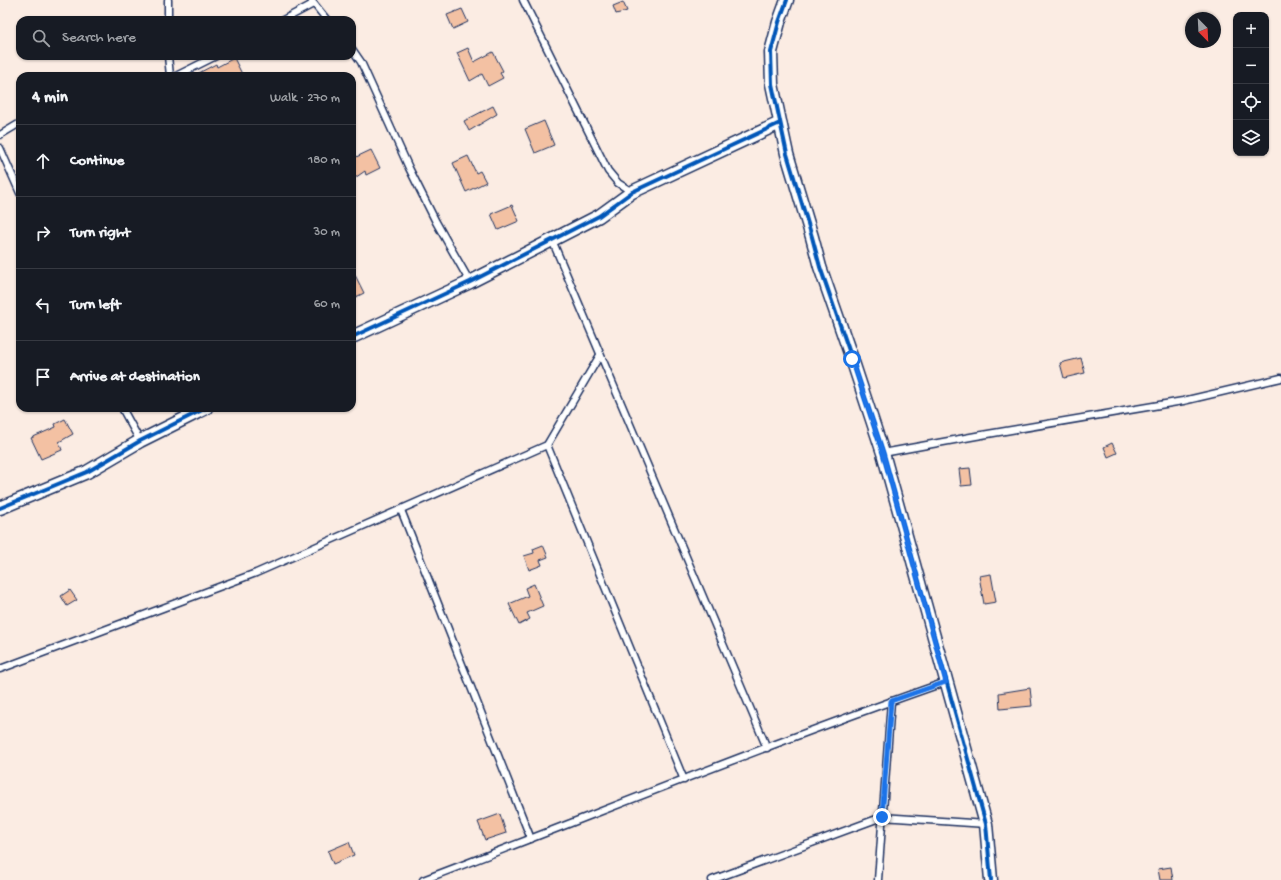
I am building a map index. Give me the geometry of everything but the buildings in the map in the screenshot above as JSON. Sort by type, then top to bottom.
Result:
[{"type":"street","points":[[787,0],[771,52],[772,84],[786,154],[820,267],[883,453],[986,824],[991,880]]},
{"type":"street","points":[[356,334],[470,282],[599,216],[632,192],[780,123]]},
{"type":"street","points":[[0,508],[87,472],[140,441],[198,412]]},
{"type":"lane","points":[[168,0],[168,16]]},
{"type":"lane","points":[[523,0],[608,171],[618,183],[632,192]]},
{"type":"lane","points":[[289,16],[312,2],[324,16]]},
{"type":"lane","points":[[356,55],[361,62],[409,168],[436,222],[470,282]]},
{"type":"lane","points":[[168,60],[170,72]]},
{"type":"lane","points":[[184,72],[208,60]]},
{"type":"lane","points":[[0,135],[16,125]]},
{"type":"lane","points":[[0,148],[16,184]]},
{"type":"lane","points":[[552,240],[767,748]]},
{"type":"lane","points":[[0,669],[256,573],[547,445],[600,355]]},
{"type":"lane","points":[[883,453],[1183,401],[1281,378]]},
{"type":"lane","points":[[124,412],[140,441]]},
{"type":"lane","points":[[547,445],[684,780]]},
{"type":"lane","points":[[401,510],[531,839]]},
{"type":"lane","points":[[423,880],[891,701],[946,682]]},
{"type":"lane","points":[[878,880],[891,701]]},
{"type":"lane","points":[[712,880],[882,817],[986,824]]},
{"type":"cycle path","points":[[787,0],[771,52],[772,84],[787,154],[820,267],[883,453],[986,824],[991,880]]},
{"type":"cycle path","points":[[356,335],[470,282],[599,216],[632,192],[780,123]]},
{"type":"cycle path","points":[[0,508],[87,472],[140,441],[198,412]]},
{"type":"route","points":[[852,359],[883,453],[946,682],[891,701],[882,817]]}]
